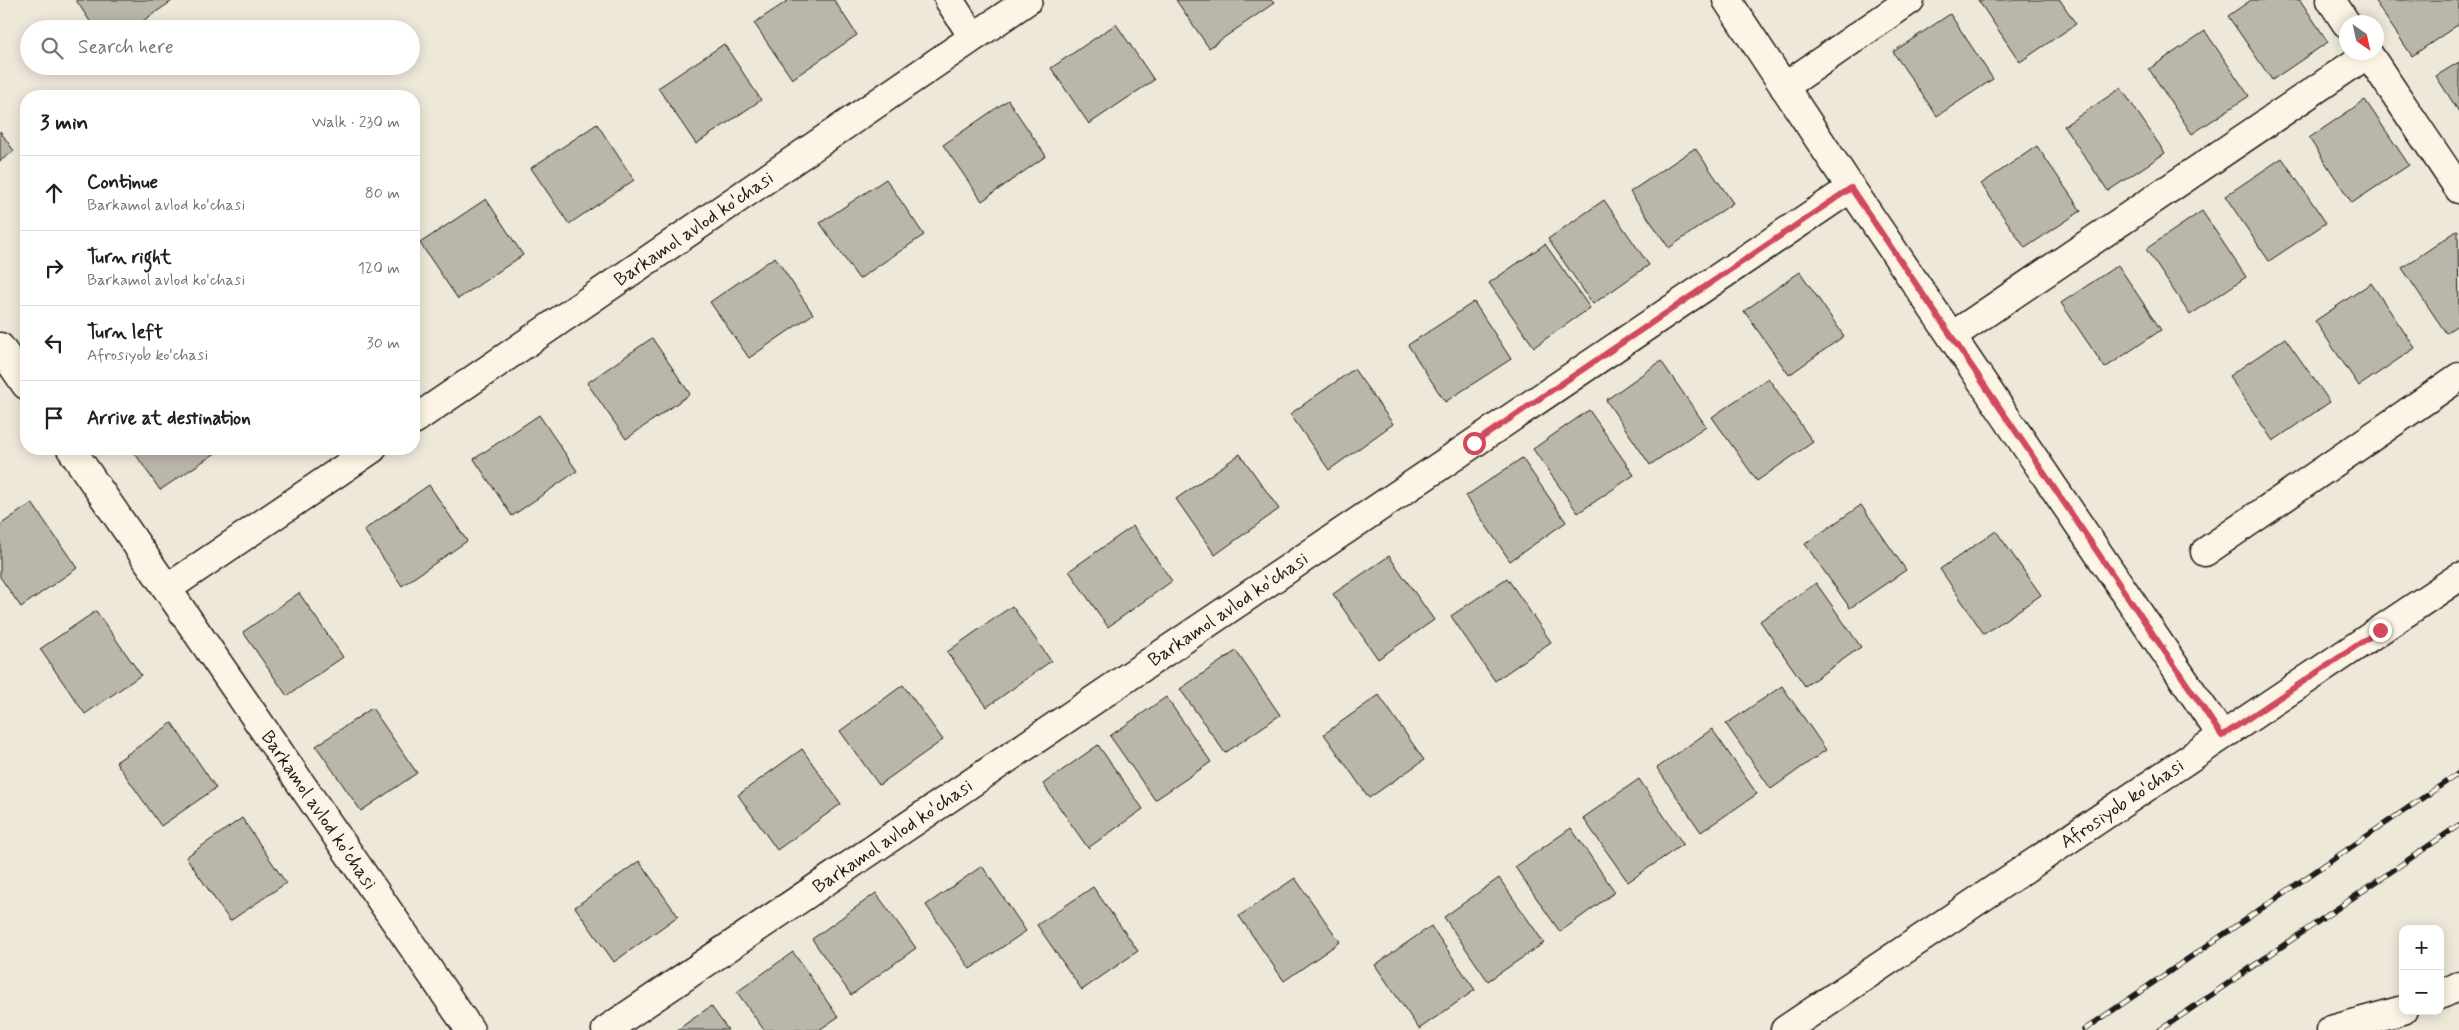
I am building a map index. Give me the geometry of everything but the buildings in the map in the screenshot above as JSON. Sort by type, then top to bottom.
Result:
[{"type":"street","points":[[949,0],[973,37]]},
{"type":"street","name":"Barkamol avlod ko'chasi","points":[[420,416],[1028,0]]},
{"type":"street","points":[[1727,0],[1851,188],[2222,736]]},
{"type":"street","points":[[1784,87],[1910,0]]},
{"type":"street","points":[[2331,0],[2341,15]]},
{"type":"street","points":[[1952,336],[2357,60]]},
{"type":"street","points":[[2372,60],[2459,189]]},
{"type":"street","name":"Barkamol avlod ko'chasi","points":[[606,1030],[1851,188]]},
{"type":"street","points":[[0,347],[20,376]]},
{"type":"street","points":[[2205,552],[2459,377]]},
{"type":"street","name":"Barkamol avlod ko'chasi","points":[[75,455],[470,1030]]},
{"type":"street","points":[[168,588],[363,455]]},
{"type":"street","name":"Afrosiyob ko'chasi","points":[[1785,1030],[2459,576]]},
{"type":"street","points":[[2444,993],[2459,986]]},
{"type":"street","points":[[2331,1030],[2399,1011]]},
{"type":"railway","points":[[2084,1030],[2459,773]]},
{"type":"railway","points":[[2160,1030],[2459,825]]},
{"type":"route","points":[[1474,443],[1851,188],[2222,736],[2380,630]]}]
